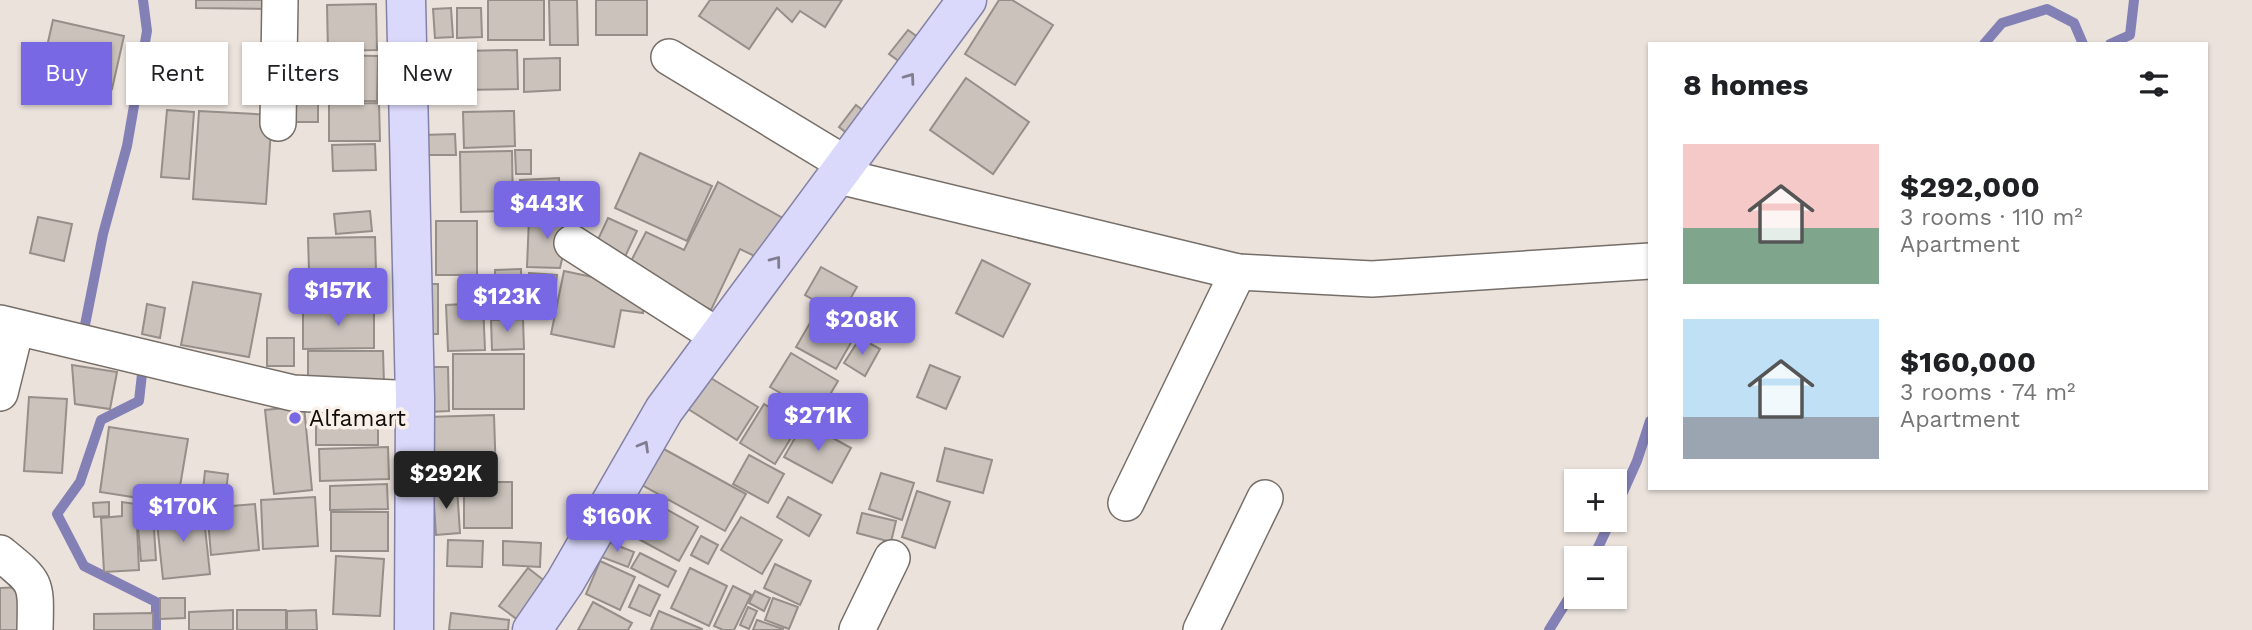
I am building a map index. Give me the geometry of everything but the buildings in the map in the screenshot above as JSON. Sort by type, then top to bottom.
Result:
[{"type":"main road","points":[[406,0],[415,399],[414,630]]},
{"type":"main road","points":[[532,630],[565,582],[664,411],[967,0]]},
{"type":"street","points":[[278,123],[280,0]]},
{"type":"street","points":[[669,57],[843,170],[1238,272],[1372,279],[1648,261]]},
{"type":"street","points":[[572,243],[719,337]]},
{"type":"street","points":[[1126,503],[1238,272]]},
{"type":"street","points":[[0,393],[8,325],[293,393],[415,399]]},
{"type":"street","points":[[1201,630],[1265,498]]},
{"type":"street","points":[[0,553],[29,576],[33,584],[36,597],[35,630]]},
{"type":"street","points":[[857,630],[892,558]]},
{"type":"waterway","points":[[84,330],[103,234],[127,146],[147,31],[143,0]]},
{"type":"waterway","points":[[2114,42],[2130,35],[2134,0]]},
{"type":"waterway","points":[[1986,42],[2002,23],[2047,9],[2074,23],[2082,42]]},
{"type":"waterway","points":[[143,365],[139,401],[101,420],[80,482],[57,514],[84,566],[156,602],[156,630]]},
{"type":"waterway","points":[[1627,483],[1648,427]]},
{"type":"waterway","points":[[1599,546],[1605,532]]},
{"type":"waterway","points":[[1549,630],[1564,606]]},
{"type":"place","name":"Alfamart","points":[[295,418]]}]
